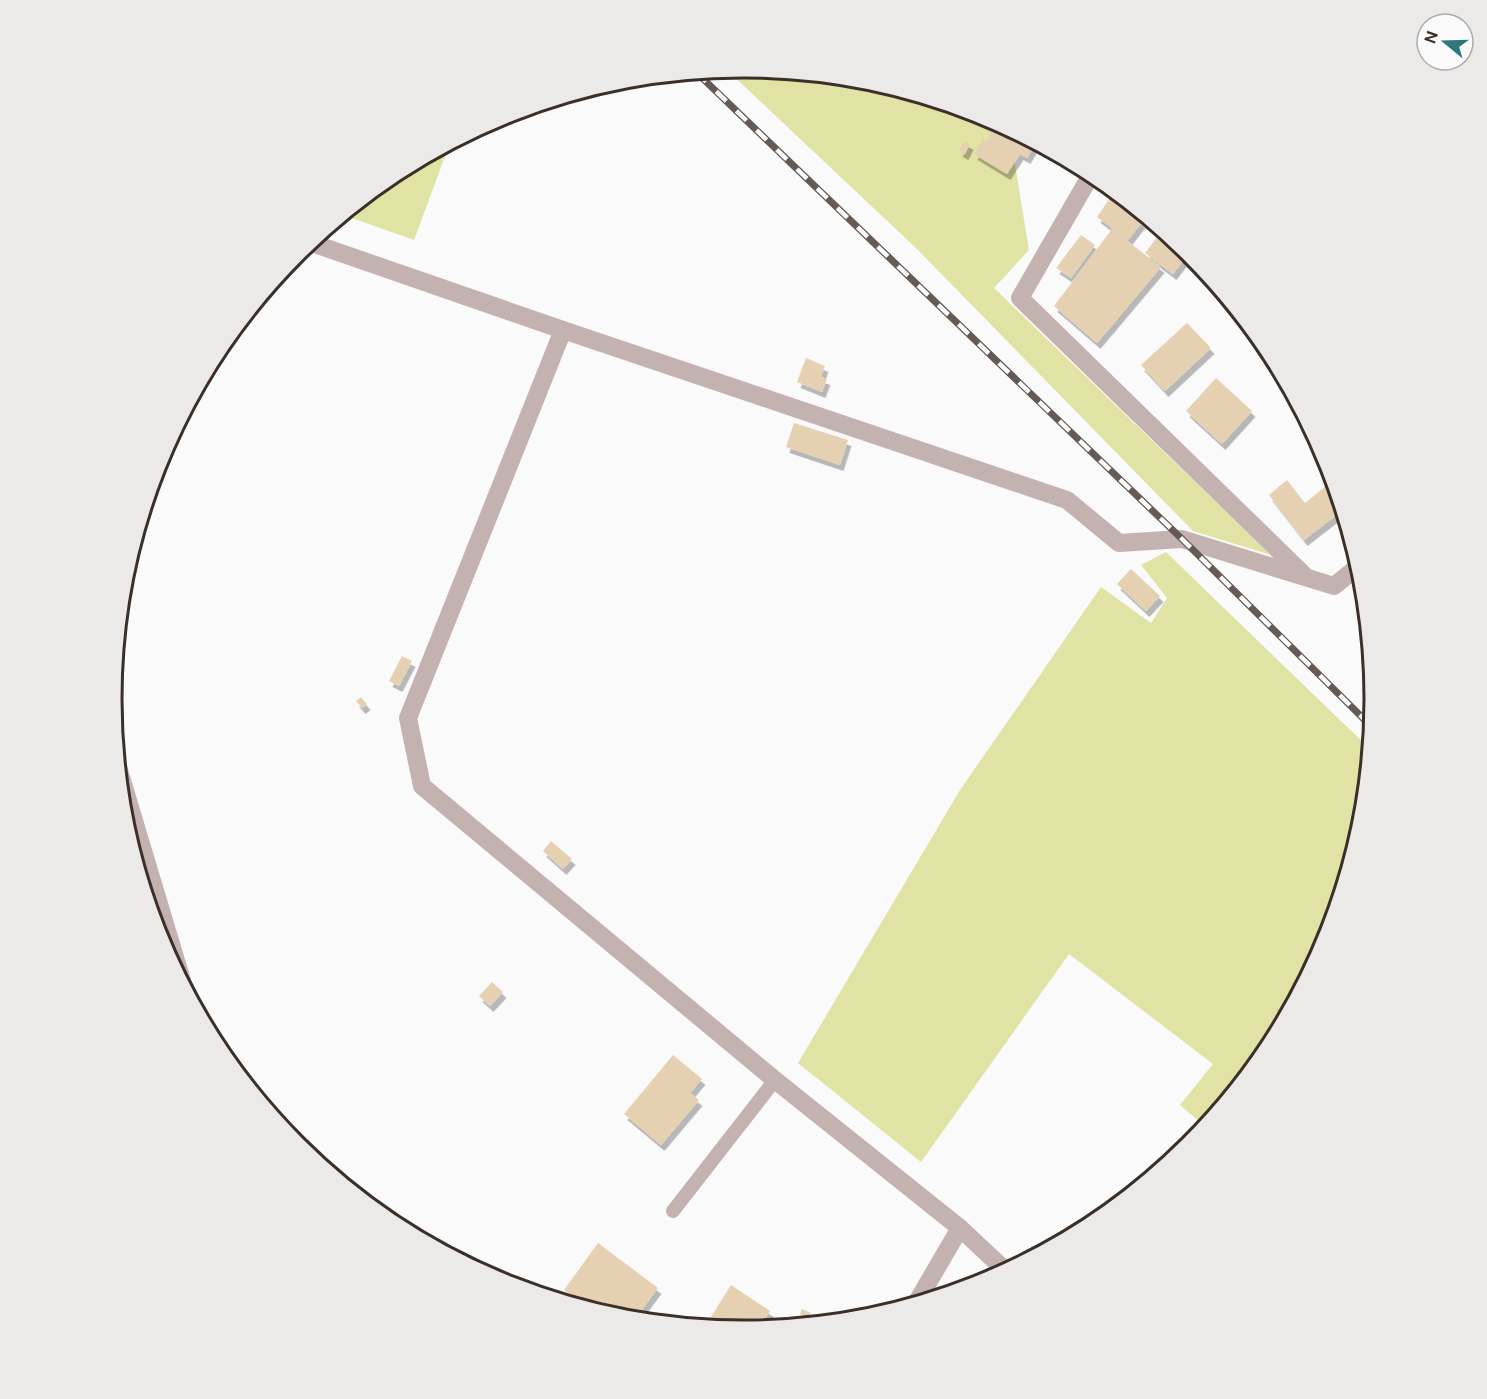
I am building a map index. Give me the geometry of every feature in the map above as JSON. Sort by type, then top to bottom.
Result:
[{"type":"street","points":[[1087,181],[1020,298],[1306,577]]},
{"type":"street","points":[[319,246],[1067,500],[1119,543],[1182,540],[1334,585],[1352,572]]},
{"type":"street","points":[[563,330],[408,718],[422,786],[775,1080],[960,1227],[1000,1265]]},
{"type":"street","points":[[134,820],[169,936]]},
{"type":"street","points":[[921,1295],[960,1227]]},
{"type":"lane","points":[[673,1211],[775,1080]]},
{"type":"green space","points":[[736,78],[784,79],[865,90],[943,111],[1011,139],[1029,250],[994,288],[1271,555],[1193,531],[917,249]]},
{"type":"green space","points":[[446,154],[414,240],[351,218],[398,183]]},
{"type":"green space","points":[[1166,552],[1364,743],[1360,781],[1344,860],[1318,937],[1282,1010],[1260,1045],[1237,1078],[1199,1121],[1180,1105],[1213,1064],[1069,954],[921,1162],[798,1063],[960,790],[1101,587],[1151,623],[1167,598],[1141,565]]},
{"type":"building","points":[[992,130],[1032,149],[1027,158],[1020,154],[1007,174],[974,154],[983,139],[986,141]]},
{"type":"building","points":[[965,141],[970,144],[965,154],[959,151]]},
{"type":"building","points":[[1110,198],[1142,222],[1128,240],[1097,217]]},
{"type":"building","points":[[1112,229],[1161,267],[1097,343],[1054,306]]},
{"type":"building","points":[[1081,235],[1095,245],[1071,278],[1056,268]]},
{"type":"building","points":[[1158,236],[1183,260],[1173,274],[1145,253]]},
{"type":"building","points":[[1187,323],[1211,348],[1165,391],[1141,365]]},
{"type":"building","points":[[806,358],[825,366],[821,377],[827,379],[822,392],[797,382]]},
{"type":"building","points":[[1216,378],[1252,411],[1222,444],[1186,411]]},
{"type":"building","points":[[794,423],[848,440],[840,465],[786,447]]},
{"type":"building","points":[[1287,480],[1305,503],[1326,486],[1337,515],[1304,540],[1269,495]]},
{"type":"building","points":[[1131,569],[1160,596],[1146,611],[1117,584]]},
{"type":"building","points":[[402,656],[412,661],[399,686],[389,681]]},
{"type":"building","points":[[361,697],[367,704],[362,708],[356,701]]},
{"type":"building","points":[[551,841],[572,859],[563,869],[543,851]]},
{"type":"building","points":[[492,982],[503,992],[490,1006],[479,996]]},
{"type":"building","points":[[673,1055],[702,1079],[690,1093],[699,1100],[661,1145],[624,1114]]},
{"type":"building","points":[[598,1243],[658,1288],[640,1312],[629,1310],[622,1305],[619,1308],[583,1300],[574,1297],[564,1290]]},
{"type":"building","points":[[731,1285],[770,1311],[764,1320],[709,1320]]},
{"type":"building","points":[[802,1309],[811,1313],[807,1318],[800,1314]]},
{"type":"railway","points":[[703,79],[1182,539],[1365,720]]}]
